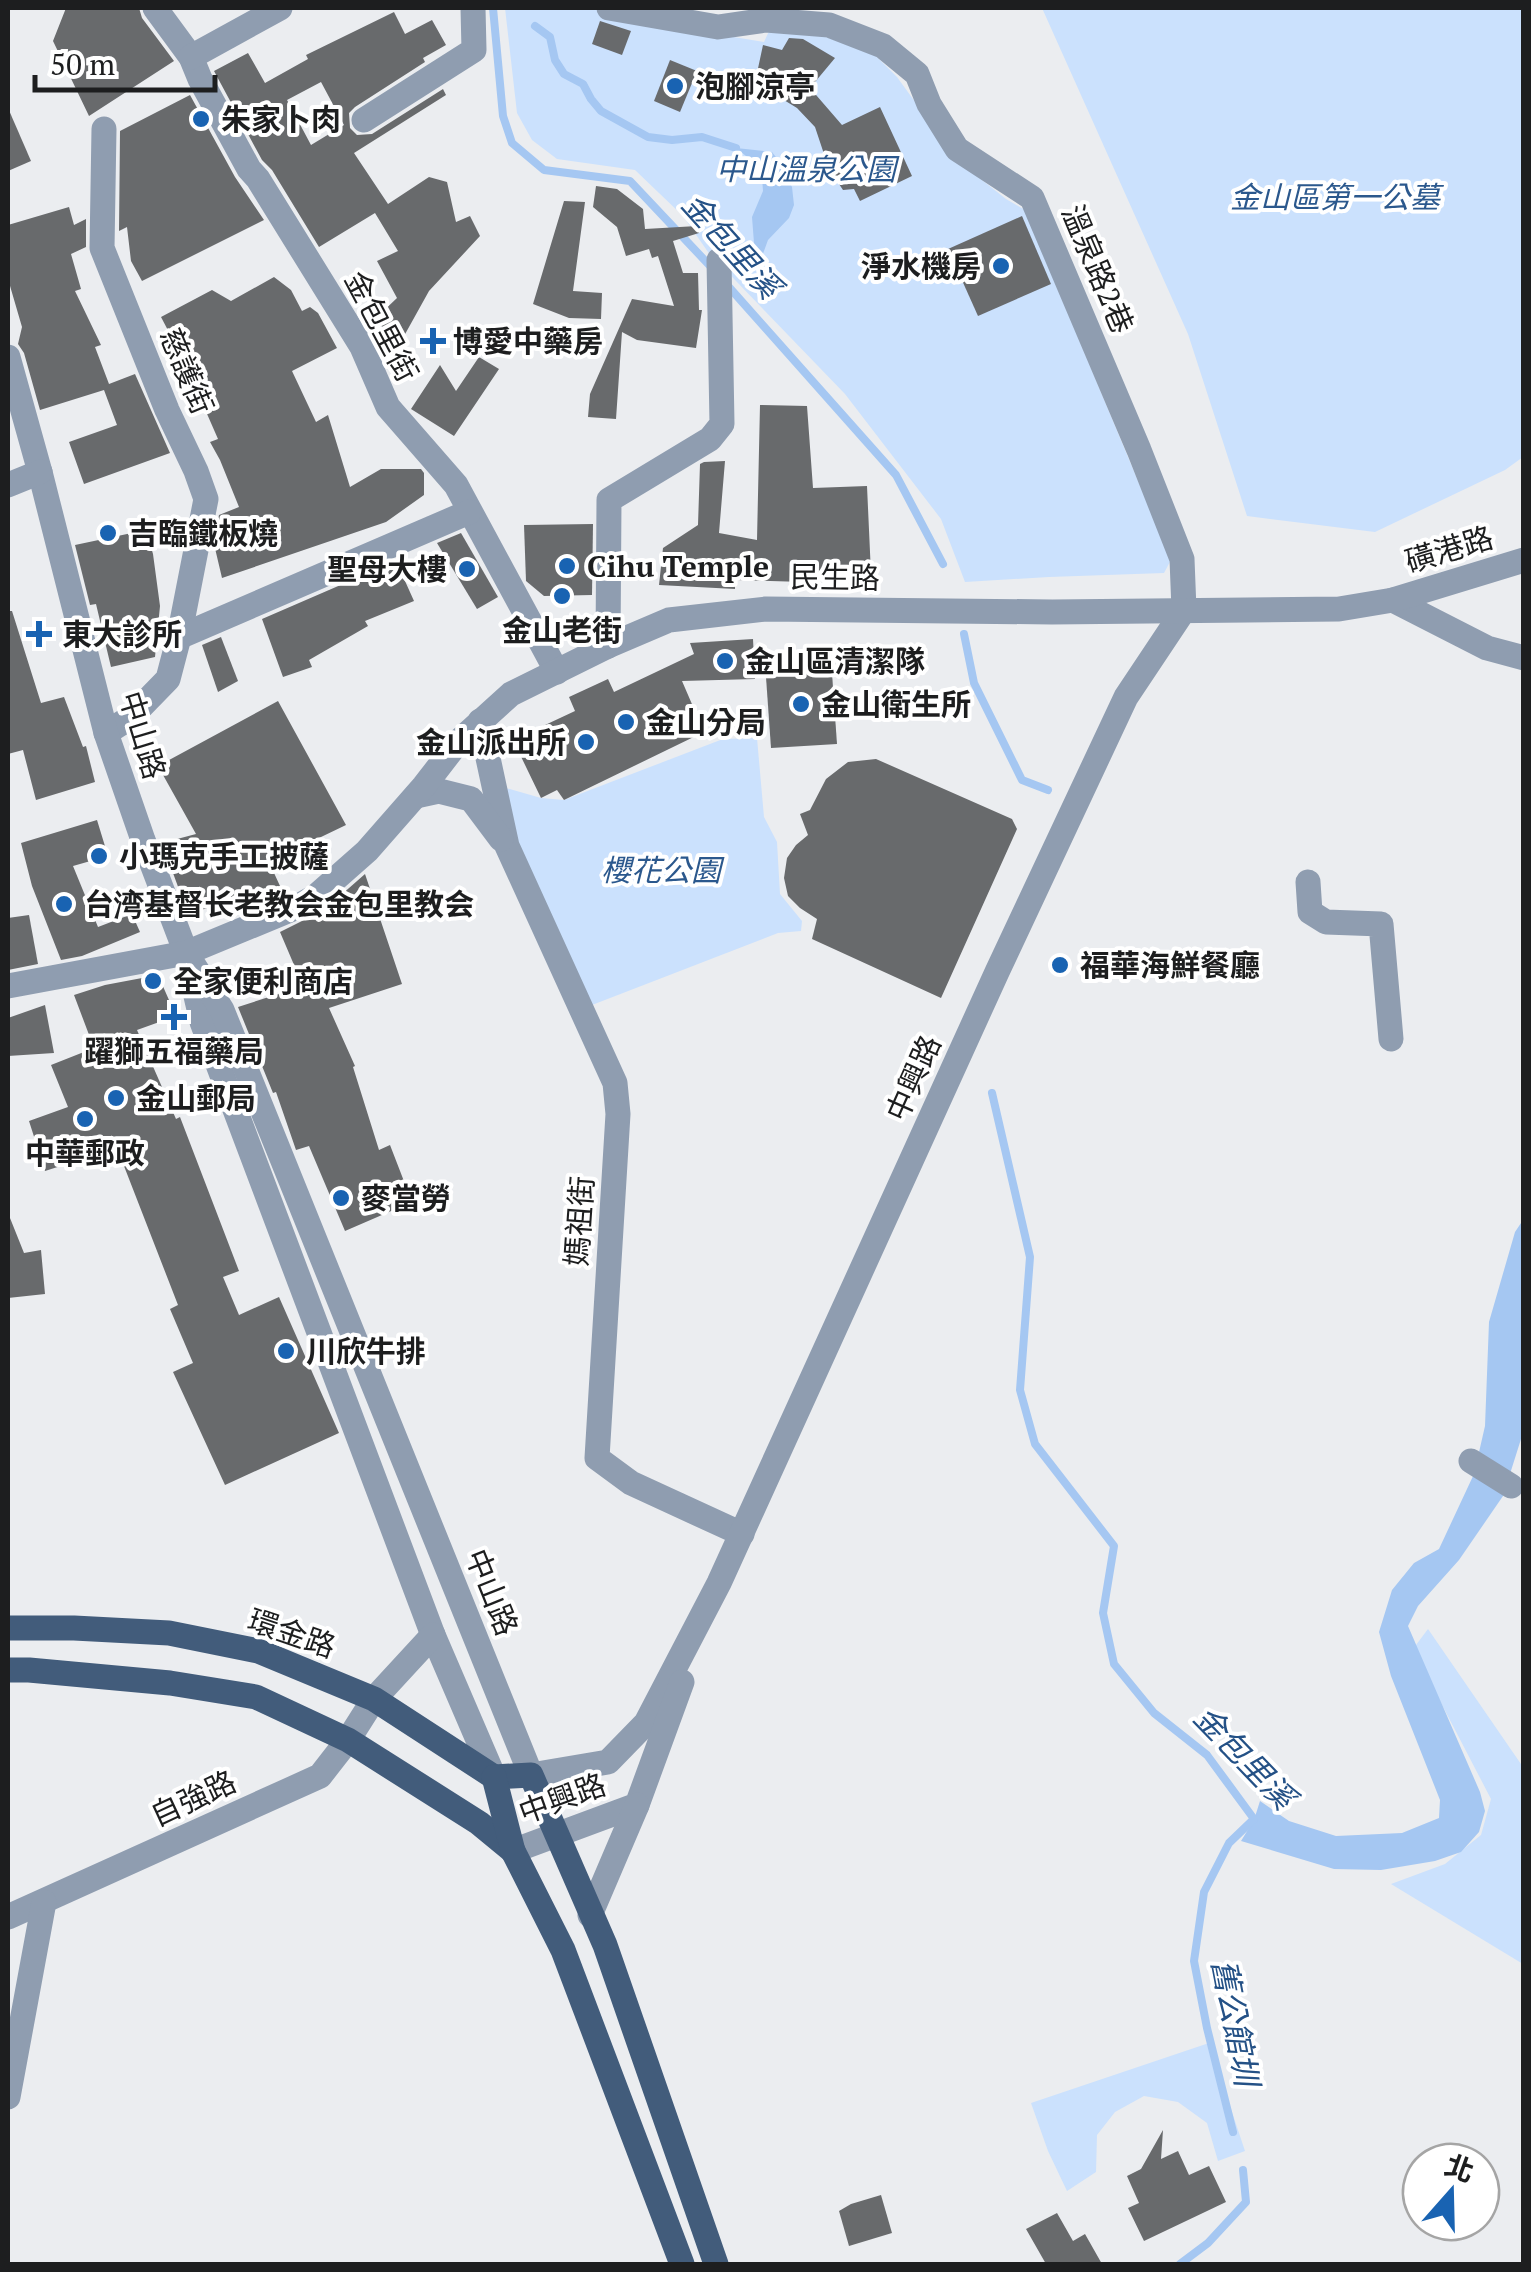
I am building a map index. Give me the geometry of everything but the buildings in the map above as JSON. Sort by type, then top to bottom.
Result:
[{"type":"main road","name":"環金路","points":[[8,1628],[168,1633],[258,1651],[374,1698],[494,1777]]},
{"type":"main road","points":[[8,1670],[170,1683],[256,1697],[348,1740],[479,1823],[513,1851]]},
{"type":"main road","points":[[530,1775],[494,1777],[513,1851],[563,1950],[682,2264]]},
{"type":"main road","name":"中山路","points":[[530,1775],[604,1945],[716,2264]]},
{"type":"street","name":"金包里街","points":[[155,8],[191,57],[250,169],[362,347],[388,406],[456,485],[557,672]]},
{"type":"street","points":[[191,57],[280,8]]},
{"type":"street","points":[[364,120],[474,50],[473,8]]},
{"type":"street","name":"溫泉路2巷","points":[[610,8],[718,27],[766,20],[829,25],[883,46],[917,74],[929,104],[957,148],[1032,198],[1140,450],[1182,559],[1184,610]]},
{"type":"street","name":"慈護街","points":[[104,129],[102,248],[206,498],[168,679],[131,718],[106,733]]},
{"type":"street","points":[[608,646],[609,500],[710,439],[722,424],[719,260]]},
{"type":"street","name":"中山路","points":[[8,357],[106,733],[186,953],[202,1022],[432,1635],[494,1777]]},
{"type":"street","points":[[8,486],[40,472]]},
{"type":"street","points":[[179,637],[469,512]]},
{"type":"street","name":"磺港路","points":[[1393,600],[1524,560]]},
{"type":"street","points":[[1393,600],[1486,648],[1524,658]]},
{"type":"street","name":"民生路","points":[[8,986],[186,953],[296,908],[316,896],[367,850],[458,742],[511,694],[670,620],[766,609],[1339,609],[1393,600]]},
{"type":"street","name":"中興路","points":[[530,1775],[608,1762],[646,1723],[742,1534],[1126,698],[1184,610]]},
{"type":"street","name":"媽祖街","points":[[480,721],[507,846],[615,1083],[618,1114],[597,1458],[631,1483],[742,1534]]},
{"type":"street","name":"媽祖街","points":[[416,796],[439,791],[470,799],[507,846]]},
{"type":"street","points":[[1308,882],[1310,912],[1326,922],[1382,924],[1391,1039]]},
{"type":"street","name":"中山路","points":[[186,953],[222,1010],[530,1775]]},
{"type":"street","points":[[1470,1461],[1511,1486]]},
{"type":"street","name":"中興路","points":[[513,1851],[637,1806],[719,1583]]},
{"type":"street","name":"自強路","points":[[8,1917],[320,1776],[374,1698],[432,1635]]},
{"type":"street","points":[[590,1915],[637,1806]]},
{"type":"street","points":[[8,2097],[44,1902]]},
{"type":"green space","name":"中山溫泉公園","points":[[505,8],[594,8],[643,22],[764,42],[770,29],[821,35],[875,55],[897,77],[958,161],[1025,210],[1171,560],[1164,573],[965,582],[941,519],[845,394],[708,252],[683,216],[635,170],[557,159],[532,140],[517,113]]},
{"type":"green space","name":"金山區第一公墓","points":[[1042,8],[1523,8],[1523,457],[1505,470],[1375,532],[1247,516],[1188,334]]},
{"type":"green space","name":"櫻花公園","points":[[757,738],[764,817],[777,842],[780,894],[802,921],[801,931],[778,933],[592,1005],[506,820],[499,786],[564,800],[723,739]]},
{"type":"green space","points":[[1428,1629],[1523,1767],[1523,1964],[1391,1884],[1445,1864],[1481,1835],[1491,1799],[1413,1649]]},
{"type":"green space","points":[[1209,2043],[1245,2151],[1218,2161],[1207,2123],[1178,2102],[1144,2096],[1115,2112],[1097,2135],[1096,2172],[1067,2191],[1031,2103]]},
{"type":"shaded area","points":[[736,148],[772,152],[792,187],[794,205],[789,218],[768,240],[760,262],[755,256],[752,217],[763,191],[762,177],[756,164]]},
{"type":"shaded area","name":"金包里溪","points":[[1523,1220],[1521,1439],[1503,1496],[1459,1560],[1418,1606],[1408,1626],[1480,1792],[1485,1811],[1479,1832],[1461,1852],[1435,1861],[1381,1870],[1334,1869],[1241,1841],[1260,1801],[1289,1821],[1336,1836],[1402,1833],[1439,1818],[1440,1800],[1391,1676],[1379,1632],[1392,1590],[1414,1563],[1439,1549],[1474,1474],[1485,1426],[1489,1322],[1515,1232]]},
{"type":"waterway","name":"金包里溪","points":[[493,8],[503,116],[512,143],[544,170],[630,181],[712,268]]},
{"type":"waterway","points":[[535,26],[550,37],[555,60],[564,74],[583,84],[601,111],[648,137],[702,137],[736,148]]},
{"type":"waterway","name":"金包里溪","points":[[728,286],[896,475],[943,564]]},
{"type":"waterway","name":"金包里溪","points":[[964,634],[974,683],[1022,780],[1048,790]]},
{"type":"waterway","name":"金包里溪","points":[[992,1093],[1030,1257],[1020,1390],[1035,1444],[1114,1546],[1103,1613],[1114,1664],[1154,1713],[1207,1755],[1254,1819],[1229,1843],[1204,1892],[1194,1961],[1233,2132]]},
{"type":"waterway","name":"舊公館圳","points":[[1180,2264],[1208,2243],[1246,2202],[1243,2170]]},
{"type":"place","name":"泡腳涼亭","points":[[675,86]]},
{"type":"place","name":"朱家卜肉","points":[[201,119]]},
{"type":"place","name":"淨水機房","points":[[1001,266]]},
{"type":"place","name":"博愛中藥房","points":[[433,341]]},
{"type":"place","name":"吉臨鐵板燒","points":[[108,533]]},
{"type":"place","name":"Cihu Temple","points":[[567,566]]},
{"type":"place","name":"聖母大樓","points":[[467,569]]},
{"type":"place","name":"金山老街","points":[[562,596]]},
{"type":"place","name":"東大診所","points":[[39,634]]},
{"type":"place","name":"金山區清潔隊","points":[[725,661]]},
{"type":"place","name":"金山衛生所","points":[[801,704]]},
{"type":"place","name":"金山分局","points":[[626,722]]},
{"type":"place","name":"金山派出所","points":[[586,742]]},
{"type":"place","name":"小瑪克手工披薩","points":[[99,856]]},
{"type":"place","name":"台湾基督长老教会金包里教会","points":[[64,904]]},
{"type":"place","name":"福華海鮮餐廳","points":[[1060,965]]},
{"type":"place","name":"全家便利商店","points":[[153,981]]},
{"type":"place","name":"躍獅五福藥局","points":[[174,1017]]},
{"type":"place","name":"金山郵局","points":[[116,1098]]},
{"type":"place","name":"中華郵政","points":[[85,1119]]},
{"type":"place","name":"麥當勞","points":[[341,1198]]},
{"type":"place","name":"川欣牛排","points":[[286,1351]]}]
